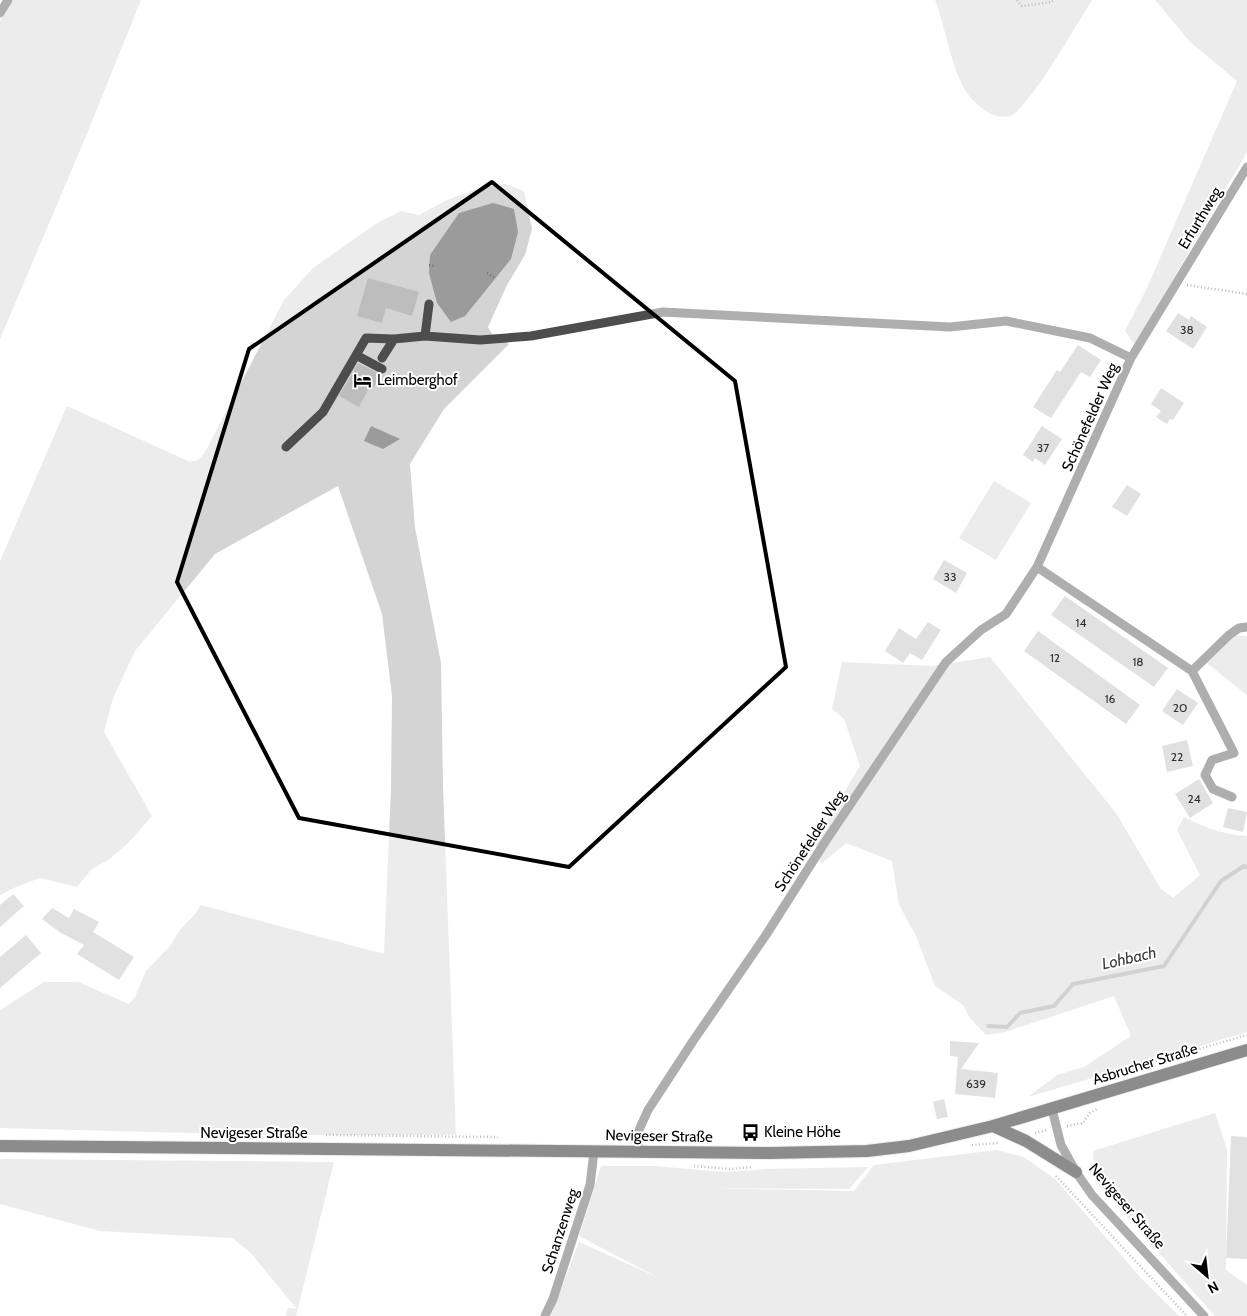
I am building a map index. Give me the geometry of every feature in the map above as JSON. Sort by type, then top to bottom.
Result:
[{"type":"main road","name":"Asbrucher Straße","points":[[1052,1109],[1247,1050]]},
{"type":"main road","name":"Nevigeser Straße","points":[[0,1146],[770,1154],[867,1151],[909,1146],[993,1126],[1052,1109]]},
{"type":"main road","points":[[993,1126],[1026,1141],[1076,1172]]},
{"type":"street","points":[[0,14],[1,0]]},
{"type":"street","points":[[0,14],[8,0]]},
{"type":"street","name":"Erfurthweg","points":[[1177,284],[1247,167]]},
{"type":"street","name":"Schönefelder Weg","points":[[638,1152],[639,1130],[648,1110],[946,662],[981,630],[1006,614],[1037,567],[1131,358],[1177,284]]},
{"type":"street","points":[[425,336],[429,304]]},
{"type":"street","points":[[286,447],[323,412],[366,338],[394,339],[425,336],[480,340],[531,336],[663,312],[950,327],[1006,320],[1090,338],[1131,358]]},
{"type":"street","points":[[382,358],[394,339]]},
{"type":"street","points":[[356,355],[382,369]]},
{"type":"street","points":[[1037,567],[1192,671],[1234,753],[1212,760],[1205,775],[1213,789],[1232,797]]},
{"type":"street","points":[[1192,671],[1229,635],[1239,628],[1247,627]]},
{"type":"street","name":"Nevigeser Straße","points":[[1052,1109],[1061,1145],[1092,1195],[1204,1316]]},
{"type":"street","name":"Schanzenweg","points":[[545,1316],[553,1299],[590,1185],[594,1152]]},
{"type":"path","points":[[1017,0],[1022,6],[1052,2],[1053,0]]},
{"type":"path","points":[[429,265],[435,266]]},
{"type":"path","points":[[487,273],[495,278]]},
{"type":"path","points":[[1177,284],[1247,294]]},
{"type":"path","points":[[1100,1080],[1136,1067],[1247,1035]]},
{"type":"path","points":[[1026,1141],[1030,1134],[1083,1123],[1090,1113],[1104,1106]]},
{"type":"path","points":[[321,1135],[504,1137]]},
{"type":"path","points":[[1050,1170],[1187,1316]]},
{"type":"highlighted area","points":[[492,182],[735,381],[786,667],[569,867],[299,818],[177,582],[249,349]]},
{"type":"shaded area","points":[[13,0],[141,0],[84,141],[0,339],[0,21]]},
{"type":"shaded area","points":[[935,0],[1092,0],[1042,80],[1020,108],[1012,115],[1005,117],[992,114],[979,106],[965,90],[952,57]]},
{"type":"shaded area","points":[[1155,0],[1247,0],[1247,152],[1135,345],[1125,331],[1147,288],[1237,81],[1190,42]]},
{"type":"shaded area","points":[[505,184],[524,191],[532,229],[525,255],[507,285],[488,327],[492,334],[509,344],[444,409],[410,464],[415,528],[441,663],[443,786],[456,1135],[263,1135],[0,1128],[0,1010],[44,982],[78,982],[129,1004],[135,997],[146,971],[170,946],[179,931],[201,905],[384,954],[391,788],[392,696],[382,614],[338,486],[215,554],[135,651],[113,698],[104,732],[152,816],[129,842],[111,858],[91,870],[77,887],[40,878],[0,895],[0,561],[67,406],[190,462],[198,460],[204,454],[284,300],[313,268],[377,223],[401,211],[419,215],[447,200],[483,187]]},
{"type":"shaded area","points":[[493,203],[514,209],[518,232],[511,259],[465,316],[451,322],[437,303],[429,273],[430,255],[459,213]]},
{"type":"shaded area","points":[[371,426],[400,439],[383,449],[364,441]]},
{"type":"shaded area","points":[[994,481],[1031,503],[996,560],[959,538]]},
{"type":"shaded area","points":[[1233,636],[1247,636],[1247,695],[1204,661]]},
{"type":"shaded area","points":[[990,657],[1116,813],[1161,889],[1173,898],[1200,875],[1177,830],[1184,817],[1214,830],[1247,836],[1247,1032],[1028,1097],[1057,1075],[1084,1067],[1131,1036],[1114,996],[1005,1032],[986,1035],[970,1018],[963,1005],[935,986],[916,936],[899,905],[892,861],[846,843],[821,864],[814,842],[860,766],[844,719],[832,709],[842,662],[932,666]]},
{"type":"shaded area","points":[[1215,1113],[1227,1149],[1226,1270],[1247,1285],[1247,1316],[1215,1316],[1095,1181],[1093,1151]]},
{"type":"shaded area","points":[[997,1150],[1024,1157],[1056,1180],[1140,1277],[1179,1316],[551,1316],[579,1242],[659,1278],[579,1236],[601,1166],[654,1166],[725,1172],[767,1169],[868,1167],[849,1189],[706,1188],[854,1191],[874,1165]]},
{"type":"shaded area","points":[[0,1159],[334,1162],[296,1316],[286,1316],[288,1308],[297,1309],[250,1252],[232,1238],[100,1231],[0,1204]]},
{"type":"building","points":[[368,278],[419,292],[412,316],[386,308],[382,323],[357,316]]},
{"type":"building","points":[[1178,313],[1189,320],[1191,316],[1207,327],[1193,349],[1166,331]]},
{"type":"building","points":[[1078,345],[1101,360],[1090,377],[1081,372],[1051,418],[1033,407],[1057,370],[1060,372]]},
{"type":"building","name":"Leimberghof","points":[[358,363],[381,375],[372,390],[369,388],[359,407],[339,396]]},
{"type":"building","points":[[1161,388],[1184,403],[1173,420],[1170,419],[1167,424],[1156,417],[1161,411],[1151,404]]},
{"type":"building","points":[[1042,426],[1062,439],[1045,465],[1035,458],[1033,462],[1023,455]]},
{"type":"building","points":[[1127,485],[1141,494],[1127,516],[1112,507]]},
{"type":"building","points":[[944,560],[967,573],[956,593],[933,579]]},
{"type":"building","points":[[1065,596],[1168,668],[1154,687],[1051,615]]},
{"type":"building","points":[[928,622],[941,630],[922,660],[910,653],[903,663],[885,651],[899,628],[916,639]]},
{"type":"building","points":[[1038,631],[1140,705],[1126,724],[1024,651]]},
{"type":"building","points":[[1177,689],[1198,703],[1183,725],[1162,711]]},
{"type":"building","points":[[1187,740],[1193,766],[1167,772],[1162,746]]},
{"type":"building","points":[[1199,779],[1213,803],[1190,818],[1175,794]]},
{"type":"building","points":[[1228,808],[1247,812],[1243,832],[1223,827]]},
{"type":"building","points":[[13,894],[24,906],[0,927],[0,905]]},
{"type":"building","points":[[52,908],[69,918],[74,909],[99,922],[93,932],[134,957],[119,980],[77,954],[84,945],[61,933],[42,919]]},
{"type":"building","points":[[26,935],[41,953],[0,988],[0,957]]},
{"type":"building","points":[[950,1041],[979,1043],[961,1069],[998,1073],[995,1098],[955,1094],[958,1057],[950,1056]]},
{"type":"building","points":[[944,1099],[948,1117],[937,1119],[933,1102]]},
{"type":"building","points":[[1231,1136],[1247,1137],[1247,1259],[1226,1258]]},
{"type":"waterway","name":"Lohbach","points":[[988,1026],[1007,1027],[1020,1013],[1054,1006],[1073,984],[1164,966],[1221,881],[1244,866],[1247,867]]},
{"type":"place","name":"Leimberghof","points":[[363,380]]},
{"type":"place","name":"Kleine Höhe","points":[[750,1132]]}]
